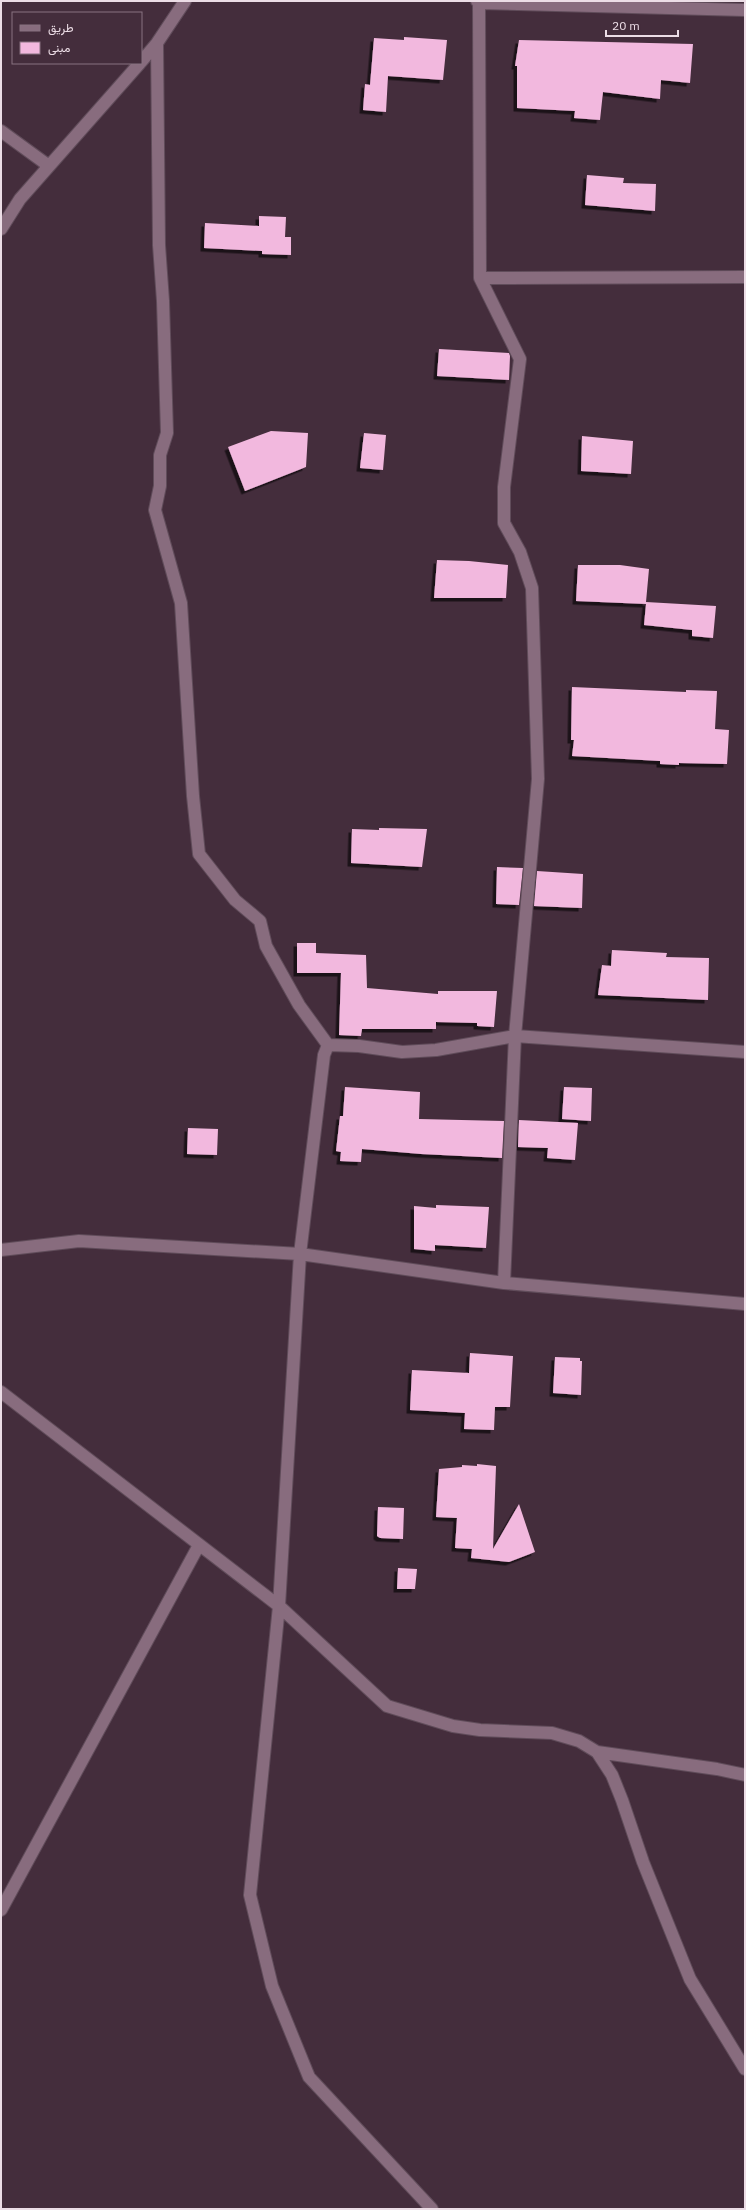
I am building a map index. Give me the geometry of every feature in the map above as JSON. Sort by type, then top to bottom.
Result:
[{"type":"street","points":[[142,62],[158,44],[185,1]]},
{"type":"street","points":[[504,1283],[515,1036],[538,779],[532,588],[520,552],[504,523],[504,488],[520,359],[480,278],[478,2],[745,10]]},
{"type":"street","points":[[158,44],[159,245],[163,301],[167,433],[160,455],[160,486],[155,510],[181,603],[193,796],[199,854],[235,900],[260,921],[266,946],[299,1005],[328,1045]]},
{"type":"street","points":[[1,229],[20,199],[140,64]]},
{"type":"street","points":[[1,131],[49,166]]},
{"type":"street","points":[[480,278],[745,277]]},
{"type":"street","points":[[328,1045],[360,1046],[402,1052],[436,1050],[515,1036],[745,1052]]},
{"type":"street","points":[[328,1045],[324,1055],[300,1254],[279,1606],[250,1895],[272,1986],[309,2077],[432,2209]]},
{"type":"street","points":[[1,1250],[79,1241],[300,1254],[504,1283],[745,1304]]},
{"type":"street","points":[[1,1392],[279,1606],[387,1706],[453,1726],[480,1730],[552,1733],[579,1741],[597,1752],[717,1769],[745,1775]]},
{"type":"street","points":[[1,1910],[199,1545]]},
{"type":"street","points":[[597,1752],[612,1775],[620,1794],[643,1862],[690,1979],[745,2069]]},
{"type":"building","points":[[404,37],[447,40],[443,80],[388,76],[386,112],[363,110],[365,84],[370,85],[374,38],[404,40]]},
{"type":"building","points":[[519,40],[693,44],[690,83],[661,80],[660,99],[603,92],[600,120],[574,118],[575,111],[517,108],[517,66],[515,66]]},
{"type":"building","points":[[587,175],[624,178],[623,183],[656,184],[655,211],[585,205]]},
{"type":"building","points":[[259,216],[286,217],[285,237],[291,237],[291,255],[262,254],[262,251],[204,248],[205,223],[259,226]]},
{"type":"building","points":[[439,349],[509,353],[509,380],[437,376]]},
{"type":"building","points":[[271,431],[308,433],[306,467],[245,491],[228,447]]},
{"type":"building","points":[[364,433],[386,435],[383,470],[360,468]]},
{"type":"building","points":[[582,436],[633,441],[631,474],[581,471]]},
{"type":"building","points":[[437,560],[469,561],[508,565],[506,598],[434,598]]},
{"type":"building","points":[[578,565],[620,565],[649,569],[646,602],[716,606],[713,638],[692,636],[692,630],[644,625],[646,604],[576,601]]},
{"type":"building","points":[[572,687],[686,692],[686,690],[717,691],[715,729],[729,730],[727,764],[679,763],[679,765],[660,764],[660,761],[572,756],[574,740],[571,740]]},
{"type":"building","points":[[379,828],[427,829],[422,867],[351,863],[352,829],[379,830]]},
{"type":"building","points":[[497,867],[523,868],[519,905],[496,904]]},
{"type":"building","points":[[537,871],[583,874],[582,908],[534,906]]},
{"type":"building","points":[[297,943],[316,943],[316,953],[366,955],[367,988],[438,994],[438,991],[497,991],[494,1027],[477,1026],[477,1023],[436,1022],[436,1029],[362,1029],[361,1036],[339,1035],[341,973],[297,973]]},
{"type":"building","points":[[612,950],[667,953],[666,957],[709,958],[708,1000],[598,995],[602,965],[611,966]]},
{"type":"building","points":[[345,1087],[420,1092],[419,1119],[504,1121],[502,1158],[421,1154],[362,1149],[361,1162],[340,1161],[341,1152],[336,1151],[340,1116],[343,1116]]},
{"type":"building","points":[[564,1087],[592,1088],[591,1121],[562,1119]]},
{"type":"building","points":[[519,1120],[578,1123],[575,1160],[547,1158],[548,1148],[518,1147]]},
{"type":"building","points":[[188,1128],[218,1129],[217,1155],[187,1154]]},
{"type":"building","points":[[436,1205],[489,1207],[486,1248],[435,1245],[435,1251],[414,1249],[414,1206],[436,1208]]},
{"type":"building","points":[[470,1353],[513,1356],[510,1407],[495,1407],[494,1430],[464,1429],[465,1413],[410,1410],[412,1370],[469,1373]]},
{"type":"building","points":[[555,1357],[580,1358],[580,1361],[582,1361],[581,1395],[553,1393]]},
{"type":"building","points":[[477,1464],[496,1466],[493,1549],[519,1504],[535,1552],[509,1562],[471,1558],[472,1549],[455,1548],[457,1518],[436,1517],[439,1469],[462,1467],[462,1465],[477,1466]]},
{"type":"building","points":[[378,1507],[404,1508],[403,1539],[380,1538],[377,1536]]},
{"type":"building","points":[[398,1568],[417,1569],[415,1589],[397,1589]]}]
